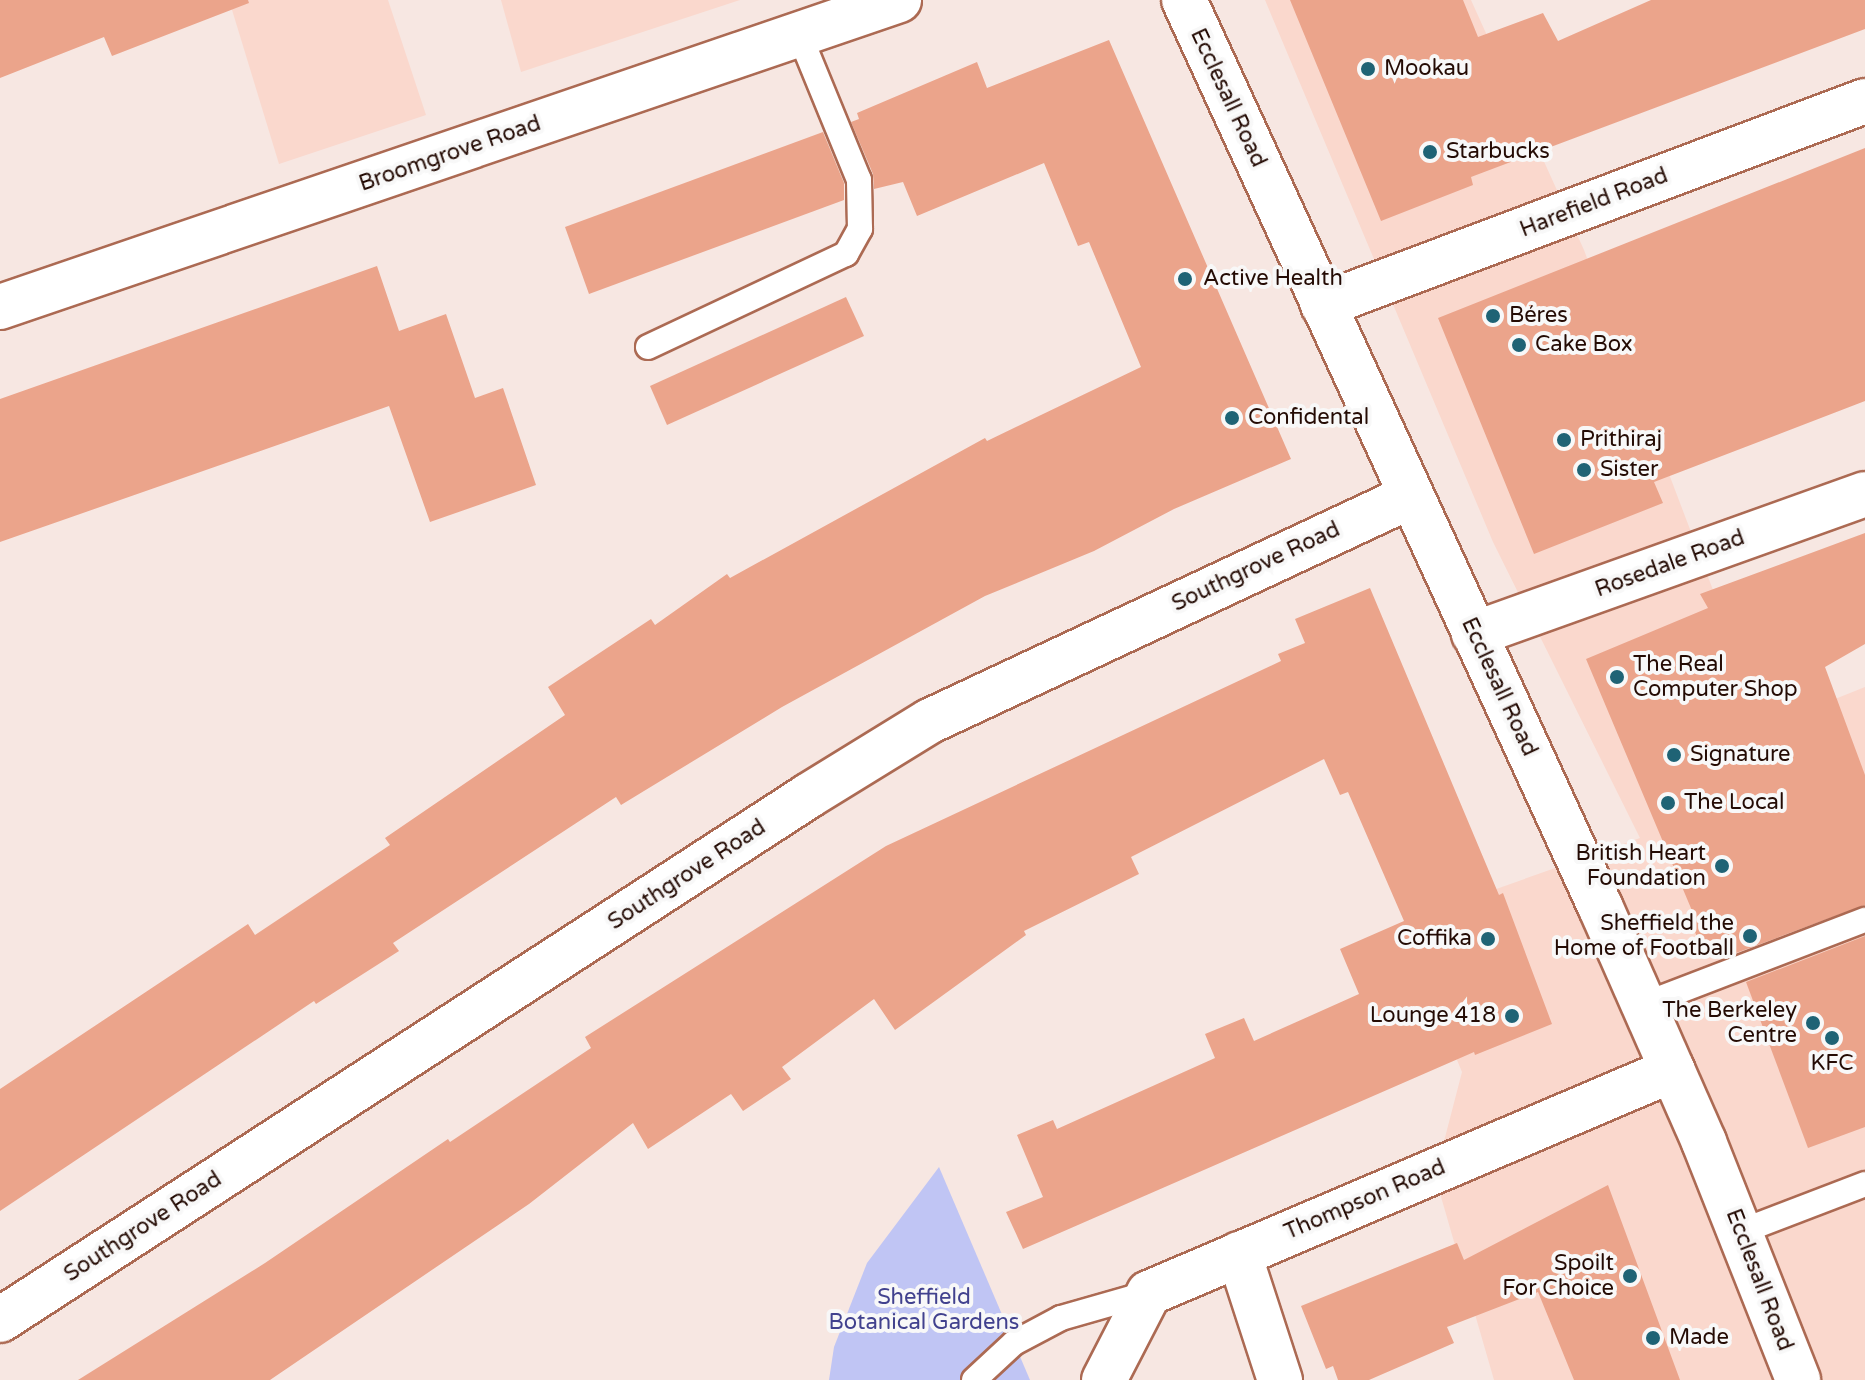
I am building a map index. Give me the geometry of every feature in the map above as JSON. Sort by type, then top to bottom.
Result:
[{"type":"street","name":"Broomgrove Road","points":[[0,307],[899,0]]},
{"type":"street","name":"Ecclesall Road","points":[[1184,0],[1672,1070],[1798,1380]]},
{"type":"street","name":"Harefield Road","points":[[1323,305],[1865,101]]},
{"type":"street","name":"Rosedale Road","points":[[1474,634],[1865,494]]},
{"type":"street","name":"Southgrove Road","points":[[0,1320],[808,796],[930,721],[1411,496]]},
{"type":"street","name":"Thompson Road","points":[[1149,1293],[1672,1070]]},
{"type":"street","points":[[1239,1254],[1280,1380]]},
{"type":"street","points":[[1104,1380],[1149,1293]]},
{"type":"lane","points":[[648,347],[846,254],[860,229],[859,180],[799,34]]},
{"type":"lane","points":[[1643,1005],[1865,920]]},
{"type":"lane","points":[[1740,1232],[1865,1184]]},
{"type":"lane","points":[[974,1380],[1014,1343],[1061,1318],[1149,1293]]},
{"type":"shaded area","points":[[229,0],[388,0],[426,115],[279,164]]},
{"type":"shaded area","points":[[501,0],[740,0],[521,72]]},
{"type":"shaded area","points":[[1265,0],[1471,0],[1584,250],[1765,727],[1865,687],[1865,1380],[1494,1380],[1435,1176],[1462,1072],[1400,923],[1640,838],[1493,542]]},
{"type":"green space","name":"Sheffield Botanical Gardens","points":[[939,1167],[1030,1380],[829,1380],[834,1347],[867,1263]]},
{"type":"building","points":[[0,0],[248,0],[249,3],[112,56],[104,37],[0,78]]},
{"type":"building","points":[[1290,0],[1463,0],[1478,37],[1543,13],[1558,41],[1651,0],[1865,0],[1865,29],[1471,177],[1473,185],[1381,221]]},
{"type":"building","points":[[1109,40],[1291,459],[1174,509],[1094,551],[985,596],[782,707],[621,805],[616,797],[393,943],[399,951],[316,1004],[314,1001],[0,1211],[0,1089],[248,924],[255,935],[390,845],[385,838],[565,715],[548,687],[651,619],[655,625],[727,574],[730,578],[985,438],[987,441],[1141,367],[1089,242],[1078,246],[1044,163],[917,216],[903,182],[874,189],[873,174],[851,122],[859,119],[857,113],[977,62],[987,88]]},
{"type":"building","points":[[823,132],[844,183],[844,200],[589,294],[565,227]]},
{"type":"building","points":[[1865,148],[1865,401],[1654,482],[1663,503],[1534,554],[1438,318]]},
{"type":"building","points":[[377,266],[399,331],[446,314],[475,398],[503,388],[536,485],[430,522],[389,406],[0,542],[0,399]]},
{"type":"building","points":[[846,297],[864,336],[667,425],[650,386]]},
{"type":"building","points":[[1865,533],[1865,644],[1825,667],[1865,775],[1865,905],[1736,953],[1732,943],[1704,954],[1688,915],[1693,913],[1586,659],[1708,608],[1700,594]]},
{"type":"building","points":[[1370,588],[1499,895],[1503,893],[1552,1024],[1475,1055],[1474,1052],[1023,1249],[1006,1212],[1043,1197],[1017,1135],[1053,1120],[1057,1129],[1215,1058],[1205,1034],[1244,1018],[1254,1041],[1359,994],[1340,949],[1404,921],[1348,792],[1340,795],[1324,759],[1131,857],[1139,874],[1024,931],[1026,935],[895,1030],[874,999],[782,1067],[791,1079],[743,1111],[731,1094],[648,1149],[633,1123],[529,1204],[270,1380],[78,1380],[265,1263],[448,1139],[450,1142],[591,1048],[585,1037],[886,846],[1281,661],[1278,654],[1305,643],[1295,619]]},
{"type":"building","name":"The Berkeley Centre","points":[[1865,936],[1865,1127],[1808,1148],[1746,982]]},
{"type":"building","points":[[1608,1185],[1680,1380],[1574,1380],[1538,1292],[1447,1327],[1454,1343],[1369,1380],[1338,1380],[1333,1366],[1326,1369],[1301,1306],[1457,1243],[1464,1260]]},
{"type":"place","name":"Mookau","points":[[1368,69]]},
{"type":"place","name":"Starbucks","points":[[1430,152]]},
{"type":"place","name":"Active Health","points":[[1185,279]]},
{"type":"place","name":"Béres","points":[[1493,316]]},
{"type":"place","name":"Cake Box","points":[[1519,345]]},
{"type":"place","name":"Confidental","points":[[1232,418]]},
{"type":"place","name":"Prithiraj","points":[[1564,440]]},
{"type":"place","name":"Sister","points":[[1584,470]]},
{"type":"place","name":"The Real Computer Shop","points":[[1617,677]]},
{"type":"place","name":"Signature","points":[[1674,755]]},
{"type":"place","name":"The Local","points":[[1668,803]]},
{"type":"place","name":"British Heart Foundation","points":[[1722,866]]},
{"type":"place","name":"Sheffield the Home of Football","points":[[1750,936]]},
{"type":"place","name":"Coffika","points":[[1488,939]]},
{"type":"place","name":"Lounge 418","points":[[1512,1016]]},
{"type":"place","name":"The Berkeley Centre","points":[[1813,1023]]},
{"type":"place","name":"KFC","points":[[1832,1038]]},
{"type":"place","name":"Spoilt For Choice","points":[[1630,1276]]},
{"type":"place","name":"Made","points":[[1653,1338]]}]
